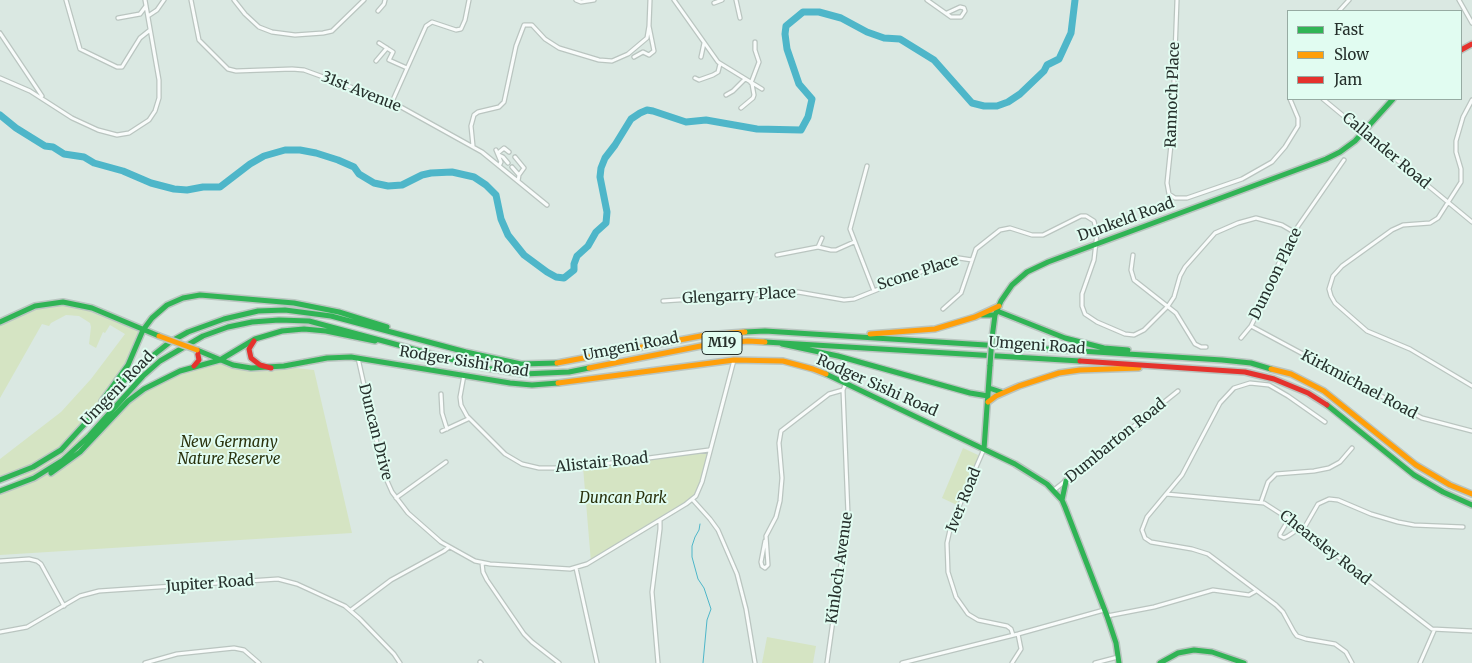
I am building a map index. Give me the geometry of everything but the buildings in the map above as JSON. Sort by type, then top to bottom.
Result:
[{"type":"main road","name":"Dunkeld Road","points":[[984,449],[992,338],[997,311],[1012,285],[1027,272],[1048,262],[1326,159],[1348,147],[1392,100]]},
{"type":"main road","points":[[61,450],[82,427],[128,365],[143,330],[157,312],[183,298],[200,296],[313,306],[361,318],[413,337]]},
{"type":"main road","name":"Rodger Sishi Road","points":[[0,322],[35,306],[63,302],[92,308],[143,330],[242,367],[271,368],[326,358],[358,358],[510,384],[541,385],[734,360],[783,362],[813,369],[1026,470],[1044,481],[1054,490],[1062,500],[1107,616],[1116,642],[1119,663]]},
{"type":"main road","name":"Umgeni Road","points":[[0,480],[33,467],[61,450],[74,438],[131,373],[147,359],[180,336],[224,319],[258,311],[300,311],[331,316],[492,359],[534,364],[570,362],[724,333],[765,331],[1237,361],[1265,366],[1306,381],[1336,399],[1416,465],[1450,485],[1472,494]]},
{"type":"main road","points":[[976,317],[997,311]]},
{"type":"main road","points":[[813,334],[905,333],[935,329],[997,311],[1047,332],[1104,348],[1207,359]]},
{"type":"main road","name":"Umgeni Road","points":[[1,491],[34,478],[63,460],[78,447],[154,366],[180,348],[214,332],[243,324],[266,321],[309,321],[500,371],[544,374],[569,372],[711,344],[766,341],[1230,370],[1260,375],[1295,387],[1321,401],[1414,475],[1443,492],[1472,505]]},
{"type":"main road","points":[[1,491],[36,481],[60,468],[80,452],[128,401],[169,374],[220,360],[255,340],[282,331],[313,329],[443,356]]},
{"type":"main road","points":[[255,340],[249,349],[251,358],[260,365],[271,368]]},
{"type":"main road","points":[[766,341],[838,356],[970,393],[988,396]]},
{"type":"main road","points":[[194,366],[199,357],[197,350]]},
{"type":"main road","points":[[988,402],[1003,392],[1034,380],[1060,373],[1080,370],[1174,367]]},
{"type":"main road","points":[[989,388],[1003,392]]},
{"type":"main road","points":[[1062,500],[1066,481]]},
{"type":"main road","points":[[1160,663],[1178,653],[1201,650],[1244,663]]},
{"type":"street","points":[[66,0],[80,49],[117,67],[122,67],[140,38],[150,30]]},
{"type":"street","points":[[0,78],[42,97],[72,118],[98,130],[109,134],[123,134],[136,129],[153,116],[159,98],[160,87],[145,0]]},
{"type":"street","points":[[148,16],[157,10],[164,0]]},
{"type":"street","name":"31st Avenue","points":[[191,0],[199,40],[228,69],[236,71],[304,70],[392,102],[473,146],[547,205]]},
{"type":"street","points":[[234,0],[259,27],[272,32],[295,35],[332,31],[364,0]]},
{"type":"street","points":[[378,12],[385,0]]},
{"type":"street","points":[[392,102],[426,26],[432,22],[456,30],[461,29],[469,0]]},
{"type":"street","points":[[576,0],[581,2],[594,0]]},
{"type":"street","points":[[473,146],[471,126],[474,115],[478,112],[500,107],[504,102],[516,46],[524,25],[532,25],[546,39],[559,48],[608,61],[621,58],[648,36],[650,0]]},
{"type":"street","points":[[674,0],[720,64],[762,89]]},
{"type":"street","points":[[714,3],[722,0]]},
{"type":"street","points":[[736,0],[740,18]]},
{"type":"street","points":[[927,0],[951,17],[960,17],[964,15],[965,11],[964,8],[960,7],[947,13]]},
{"type":"street","name":"Rannoch Place","points":[[1176,0],[1173,126],[1167,190],[1169,194],[1175,198],[1187,198],[1242,178],[1272,162],[1285,147],[1298,126],[1298,118],[1290,100]]},
{"type":"street","points":[[1340,10],[1349,0]]},
{"type":"street","points":[[1459,0],[1472,23]]},
{"type":"street","points":[[118,18],[140,14],[146,6]]},
{"type":"street","points":[[634,57],[643,52],[649,55],[654,51],[652,31],[649,26]]},
{"type":"street","points":[[0,33],[42,97]]},
{"type":"street","points":[[701,57],[704,42]]},
{"type":"street","points":[[741,108],[754,95],[751,83],[759,62],[755,50],[755,42]]},
{"type":"street","points":[[379,43],[393,53],[389,60],[407,68]]},
{"type":"street","points":[[376,61],[387,48]]},
{"type":"street","points":[[695,78],[699,80],[713,76],[718,72],[720,64]]},
{"type":"street","points":[[726,95],[745,79]]},
{"type":"street","name":"Callander Road","points":[[1324,100],[1472,222]]},
{"type":"street","points":[[1472,100],[1463,117],[1455,148],[1461,169],[1461,182],[1438,218],[1430,223],[1396,227],[1342,266],[1331,280],[1330,293],[1335,303],[1367,331],[1410,349],[1472,386]]},
{"type":"street","points":[[498,153],[504,148],[509,152]]},
{"type":"street","points":[[498,153],[501,162],[499,166]]},
{"type":"street","points":[[498,153],[508,163]]},
{"type":"street","points":[[515,157],[524,168],[519,175],[518,182]]},
{"type":"street","name":"Dunoon Place","points":[[1241,338],[1251,326],[1294,232],[1344,160]]},
{"type":"street","name":"Scone Place","points":[[868,166],[850,227],[854,242],[874,291],[950,260],[959,258],[972,260]]},
{"type":"street","points":[[512,167],[519,175]]},
{"type":"street","points":[[943,309],[961,293],[974,252],[979,246],[1003,229],[1010,228],[1032,235],[1043,235],[1084,216],[1089,217],[1095,224],[1097,233],[1091,271],[1081,298],[1082,306],[1088,316],[1097,322],[1125,334],[1134,335],[1144,330],[1168,306],[1174,297],[1180,276],[1185,267],[1218,231],[1256,218],[1282,225],[1294,232]]},
{"type":"street","points":[[818,247],[822,238]]},
{"type":"street","points":[[777,255],[818,247],[833,250],[854,242]]},
{"type":"street","points":[[1133,255],[1130,270],[1134,280],[1178,316],[1195,344],[1206,346]]},
{"type":"street","name":"Glengarry Place","points":[[663,301],[798,292],[844,300],[854,299],[874,291]]},
{"type":"street","name":"Kirkmichael Road","points":[[1251,326],[1422,418],[1472,430]]},
{"type":"street","name":"Duncan Drive","points":[[358,358],[382,469],[388,486],[408,514],[449,547],[468,558],[482,563],[576,568],[583,566],[692,499]]},
{"type":"street","points":[[734,360],[699,489],[692,499],[714,525],[730,557],[743,593],[755,663]]},
{"type":"street","name":"Alistair Road","points":[[464,375],[460,401],[469,419],[510,458],[532,467],[573,468],[709,450]]},
{"type":"street","name":"Kinloch Avenue","points":[[827,663],[848,514],[844,390],[846,383]]},
{"type":"street","points":[[1325,422],[1269,385],[1250,383],[1234,388],[1220,403],[1185,469],[1145,521],[1142,530],[1145,538],[1156,544],[1192,549],[1208,554],[1280,609],[1298,636],[1306,640],[1335,644],[1346,652],[1352,663]]},
{"type":"street","points":[[765,542],[768,564],[765,568],[761,563],[766,532],[778,513],[780,502],[782,478],[779,443],[781,431],[829,394],[844,390]]},
{"type":"street","name":"Dumbarton Road","points":[[1054,490],[1178,391]]},
{"type":"street","points":[[441,394],[442,414],[448,429]]},
{"type":"street","points":[[442,432],[469,419]]},
{"type":"street","points":[[1261,502],[1268,482],[1273,476],[1279,473],[1329,468],[1340,462],[1352,448]]},
{"type":"street","name":"Iver Road","points":[[984,449],[951,525],[948,542],[948,572],[956,597],[968,614],[978,620],[1007,626],[1013,635]]},
{"type":"street","points":[[396,498],[446,462]]},
{"type":"street","name":"Chearsley Road","points":[[1166,494],[1261,502],[1271,506],[1434,631]]},
{"type":"street","points":[[1289,519],[1280,534],[1284,538],[1302,529],[1318,504],[1329,499],[1335,499],[1380,517],[1406,524],[1464,527]]},
{"type":"street","points":[[658,663],[652,592],[660,520]]},
{"type":"street","points":[[351,610],[392,580],[449,547]]},
{"type":"street","points":[[0,561],[29,559],[37,561],[41,564],[64,606]]},
{"type":"street","points":[[482,563],[483,572],[487,580],[524,634],[559,663]]},
{"type":"street","points":[[576,568],[597,663]]},
{"type":"street","name":"Jupiter Road","points":[[0,632],[27,627],[80,596],[99,591],[278,579],[297,584],[340,603],[351,610],[394,654],[400,663]]},
{"type":"street","points":[[1107,616],[1154,607],[1213,590],[1249,594],[1256,591]]},
{"type":"street","points":[[902,663],[1104,610]]},
{"type":"street","points":[[1420,663],[1434,631],[1472,631]]},
{"type":"street","points":[[1012,663],[1021,649],[1018,634]]},
{"type":"street","points":[[145,663],[177,654],[234,648],[244,650],[259,663]]},
{"type":"street","points":[[1095,663],[1118,656]]},
{"type":"street","points":[[922,658],[922,663]]},
{"type":"green space","points":[[52,303],[81,305],[142,330],[120,376],[81,427],[60,449],[45,459],[0,480],[0,459],[61,412],[91,379],[125,334],[110,325],[105,333],[103,332],[96,348],[89,344],[90,323],[79,316],[66,315],[49,326],[42,324],[0,398],[0,322],[18,313]]},
{"type":"green space","name":"New Germany Nature Reserve","points":[[220,360],[314,370],[352,533],[0,555],[0,491],[122,408],[156,381]]},
{"type":"green space","points":[[963,448],[978,455],[977,467],[959,506],[942,498]]},
{"type":"green space","name":"Duncan Park","points":[[709,450],[700,488],[692,499],[591,562],[583,467]]},
{"type":"green space","points":[[767,637],[816,646],[813,663],[762,663]]},
{"type":"waterway","points":[[0,115],[16,128],[45,146],[53,147],[64,154],[84,157],[94,163],[174,189],[187,190],[203,187],[220,187],[250,164],[264,156],[285,150],[316,153],[338,160],[354,167],[359,174],[374,183],[388,186],[402,185],[422,175],[431,173],[452,172],[474,177],[496,195],[501,219],[508,235],[524,255],[547,272],[556,277],[564,278],[574,270],[577,256],[588,246],[596,232],[606,223],[607,212],[600,177],[601,168],[605,158],[631,119],[640,113],[647,110],[653,111],[686,122],[706,120],[757,129],[801,130],[808,117],[812,99],[799,84],[787,49],[785,34],[786,26],[803,12],[819,12],[841,18],[867,32],[884,38],[900,39],[934,60],[972,103],[984,106],[997,106],[1008,102],[1020,94],[1044,71],[1047,65],[1059,59],[1071,33],[1075,0]]},
{"type":"waterway","points":[[700,524],[692,546],[692,557],[698,579],[704,588],[711,609],[707,620],[703,663]]},
{"type":"traffic: fast","points":[[992,338],[995,315],[1001,301],[1012,285],[1027,272],[1048,262],[1326,159],[1355,141],[1392,100]]},
{"type":"traffic: fast","points":[[102,401],[128,365],[143,330],[152,318],[167,305],[183,298],[200,295],[294,303],[339,312],[387,327]]},
{"type":"traffic: fast","points":[[0,322],[35,306],[63,302],[92,308],[159,336]]},
{"type":"traffic: fast","points":[[0,480],[33,467],[61,450],[131,373],[170,342],[188,332],[224,319],[258,311],[285,310],[331,316],[466,352],[521,364],[557,363]]},
{"type":"traffic: fast","points":[[997,311],[1065,338],[1104,348],[1128,350]]},
{"type":"traffic: fast","points":[[982,315],[995,315]]},
{"type":"traffic: fast","points":[[0,491],[34,478],[63,460],[89,436],[143,376],[160,361],[203,336],[228,327],[252,322],[279,320],[309,321],[480,367],[523,374],[569,372],[589,368]]},
{"type":"traffic: fast","points":[[51,473],[80,452],[128,401],[144,389],[180,371],[220,360],[255,339],[282,331],[304,329],[326,331],[375,341]]},
{"type":"traffic: fast","points":[[745,332],[765,331],[1222,360],[1251,363],[1271,369]]},
{"type":"traffic: fast","points":[[990,365],[992,338]]},
{"type":"traffic: fast","points":[[765,342],[1080,361]]},
{"type":"traffic: fast","points":[[782,344],[838,356],[970,393],[988,396]]},
{"type":"traffic: fast","points":[[197,350],[233,365],[251,368],[284,366],[327,358],[351,357],[510,383],[532,385],[558,383]]},
{"type":"traffic: fast","points":[[984,449],[990,365]]},
{"type":"traffic: fast","points":[[826,374],[1015,464],[1047,484],[1062,500],[1065,507],[1107,616],[1116,643],[1119,663]]},
{"type":"traffic: fast","points":[[989,388],[1001,392]]},
{"type":"traffic: fast","points":[[1327,405],[1414,475],[1443,492],[1472,505]]},
{"type":"traffic: fast","points":[[1062,500],[1066,481]]},
{"type":"traffic: fast","points":[[1160,663],[1178,653],[1194,650],[1212,652],[1244,663]]},
{"type":"traffic: slow","points":[[870,334],[935,329],[975,317],[999,306]]},
{"type":"traffic: slow","points":[[557,363],[706,335],[745,332]]},
{"type":"traffic: slow","points":[[159,336],[197,350]]},
{"type":"traffic: slow","points":[[589,368],[711,344],[748,341],[765,342]]},
{"type":"traffic: slow","points":[[558,383],[734,360],[783,361],[826,374]]},
{"type":"traffic: slow","points":[[988,402],[996,396],[1019,386],[1059,373],[1080,370],[1139,368]]},
{"type":"traffic: slow","points":[[1271,369],[1291,374],[1324,391],[1416,465],[1450,485],[1472,494]]},
{"type":"traffic: jam","points":[[1462,49],[1472,44]]},
{"type":"traffic: jam","points":[[254,341],[249,349],[251,358],[260,365],[271,368]]},
{"type":"traffic: jam","points":[[194,366],[199,360],[197,350]]},
{"type":"traffic: jam","points":[[1080,361],[1245,372],[1274,379],[1308,393],[1327,405]]}]
